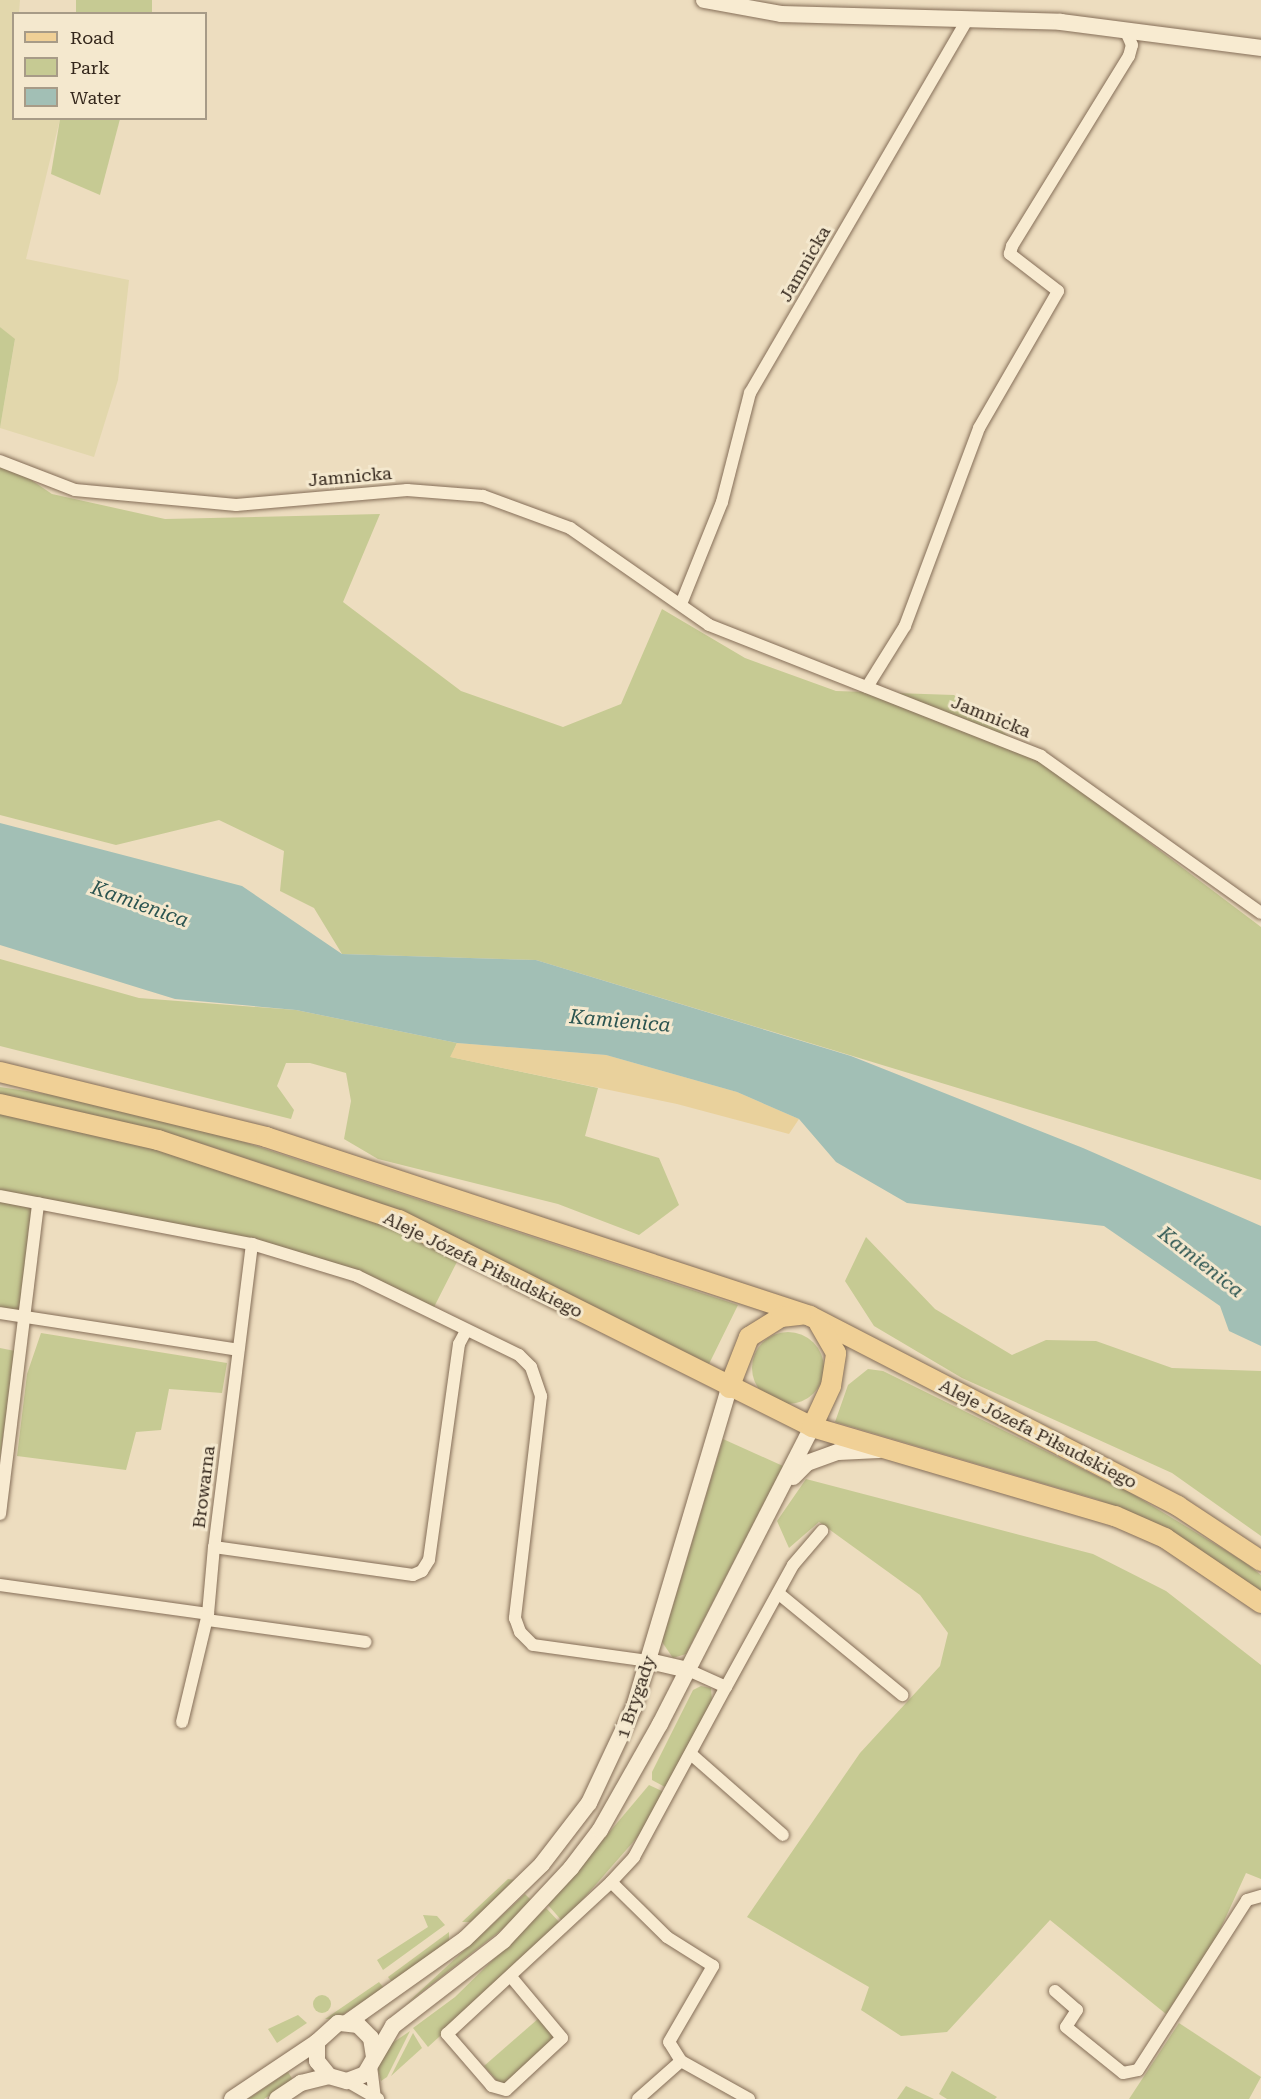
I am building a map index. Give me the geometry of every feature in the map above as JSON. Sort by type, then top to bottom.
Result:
[{"type":"main road","name":"Aleje Józefa Piłsudskiego","points":[[0,1072],[266,1137],[810,1316],[1178,1506],[1261,1561]]},
{"type":"main road","name":"Aleje Józefa Piłsudskiego","points":[[0,1104],[158,1140],[399,1220],[729,1388],[812,1427],[880,1450],[1115,1516],[1165,1538],[1261,1603]]},
{"type":"main road","name":"1 Brygady","points":[[729,1388],[749,1337],[764,1324],[794,1314],[810,1316]]},
{"type":"main road","points":[[810,1316],[824,1328],[836,1353],[831,1386],[812,1427]]},
{"type":"street","points":[[704,0],[782,14],[1125,29],[1261,48]]},
{"type":"street","name":"Jamnicka","points":[[681,604],[722,502],[750,393],[966,22]]},
{"type":"street","points":[[867,687],[905,626],[979,428],[1058,291],[1010,254],[1012,246],[1129,56],[1132,45],[1125,29]]},
{"type":"street","name":"Jamnicka","points":[[0,461],[75,490],[242,505],[407,490],[483,496],[570,528],[709,625],[1041,756],[1261,913]]},
{"type":"street","points":[[0,1196],[252,1244],[357,1276],[519,1355],[531,1367],[541,1396],[515,1618],[520,1632],[533,1645],[650,1661],[688,1670],[726,1688]]},
{"type":"street","points":[[0,1514],[28,1318],[38,1203]]},
{"type":"street","name":"Browarna","points":[[252,1244],[214,1547],[413,1575],[422,1571],[429,1560],[459,1344],[466,1331]]},
{"type":"street","points":[[0,1313],[238,1350]]},
{"type":"street","name":"1 Brygady","points":[[348,2022],[465,1939],[561,1842],[619,1749],[650,1661],[729,1388]]},
{"type":"street","name":"1 Brygady","points":[[373,2062],[393,2026],[503,1941],[572,1868],[600,1830],[688,1670],[784,1486],[812,1427]]},
{"type":"street","points":[[784,1486],[807,1463],[838,1452],[880,1450]]},
{"type":"street","points":[[512,1978],[560,2029],[562,2038],[506,2090],[492,2086],[447,2034],[512,1978],[634,1857],[692,1755],[778,1593],[822,1531]]},
{"type":"street","points":[[182,1722],[208,1617],[214,1547]]},
{"type":"street","points":[[0,1585],[365,1642]]},
{"type":"street","points":[[778,1593],[902,1695]]},
{"type":"street","points":[[692,1755],[783,1835]]},
{"type":"street","points":[[611,1882],[667,1937],[713,1966],[669,2042],[681,2061],[748,2099]]},
{"type":"street","points":[[1055,1991],[1077,2010],[1066,2027],[1123,2073],[1138,2070],[1247,1900],[1261,1896]]},
{"type":"street","points":[[232,2099],[317,2042],[330,2027],[348,2022],[366,2030],[373,2062],[376,2098]]},
{"type":"street","points":[[317,2042],[317,2061],[329,2076]]},
{"type":"street","points":[[638,2099],[681,2061]]},
{"type":"street","points":[[347,2081],[373,2062]]},
{"type":"street","points":[[277,2099],[301,2083],[329,2076],[347,2081],[376,2098]]},
{"type":"shaded area","points":[[0,0],[20,0],[19,12],[12,12],[12,120],[60,120],[26,259],[129,280],[118,380],[94,457],[0,428],[15,340],[0,327]]},
{"type":"green space","points":[[76,0],[152,0],[152,12],[76,12]]},
{"type":"green space","points":[[60,120],[120,120],[100,195],[51,174]]},
{"type":"green space","points":[[0,327],[15,339],[0,428]]},
{"type":"green space","points":[[0,459],[52,494],[165,519],[380,514],[343,602],[461,691],[563,727],[621,704],[662,609],[745,658],[836,691],[954,695],[1261,927],[1261,1180],[536,960],[342,954],[314,908],[280,891],[284,851],[219,820],[116,845],[0,815]]},
{"type":"green space","points":[[0,959],[139,998],[296,1010],[457,1043],[451,1057],[598,1088],[585,1136],[659,1158],[679,1205],[639,1235],[558,1204],[378,1159],[344,1139],[351,1101],[346,1073],[310,1063],[286,1063],[277,1086],[294,1110],[291,1119],[0,1046]]},
{"type":"green space","points":[[0,1087],[66,1097],[220,1134],[738,1305],[709,1364],[400,1210],[203,1144],[0,1095]]},
{"type":"green space","points":[[0,1104],[231,1162],[462,1252],[431,1313],[357,1276],[291,1256],[39,1204],[28,1318],[0,1313]]},
{"type":"green space","points":[[866,1237],[935,1309],[1012,1355],[1046,1340],[1096,1341],[1172,1368],[1261,1371],[1261,1536],[1172,1473],[962,1378],[874,1326],[845,1281]]},
{"type":"green space","points":[[795,1332],[814,1342],[822,1354],[824,1368],[822,1382],[814,1394],[802,1402],[781,1404],[762,1394],[754,1382],[752,1361],[762,1342],[774,1334]]},
{"type":"green space","points":[[41,1333],[227,1363],[222,1393],[169,1389],[161,1430],[136,1432],[126,1470],[17,1456],[27,1374]]},
{"type":"green space","points":[[0,1348],[15,1351],[0,1458]]},
{"type":"green space","points":[[868,1369],[883,1371],[1131,1493],[1243,1561],[1261,1575],[1261,1591],[1156,1523],[1096,1499],[835,1422],[848,1385]]},
{"type":"green space","points":[[723,1439],[783,1466],[686,1654],[673,1658],[662,1642]]},
{"type":"green space","points":[[806,1479],[1093,1554],[1166,1591],[1261,1665],[1261,1879],[1246,1873],[1214,1943],[1166,2014],[1050,1920],[947,2032],[901,2036],[861,2010],[869,1987],[747,1917],[860,1753],[940,1666],[948,1633],[920,1595],[819,1522],[789,1548],[777,1521]]},
{"type":"green space","points":[[701,1686],[711,1688],[712,1702],[665,1787],[652,1780],[652,1772],[693,1690]]},
{"type":"green space","points":[[649,1785],[664,1792],[641,1833],[563,1922],[548,1905]]},
{"type":"green space","points":[[508,1879],[515,1880],[471,1922],[462,1922]]},
{"type":"green space","points":[[525,1894],[532,1901],[504,1928],[405,2005]]},
{"type":"green space","points":[[546,1908],[562,1925],[428,2047],[413,2028],[455,1997]]},
{"type":"green space","points":[[423,1915],[437,1916],[445,1925],[383,1970],[377,1960],[428,1927]]},
{"type":"green space","points":[[449,1932],[449,1941],[392,1982],[388,1977]]},
{"type":"green space","points":[[379,1982],[384,1988],[336,2019],[325,2019]]},
{"type":"green space","points":[[322,1995],[328,1998],[331,2004],[328,2010],[322,2013],[316,2010],[313,2004],[316,1998]]},
{"type":"green space","points":[[298,2015],[307,2023],[277,2043],[268,2029]]},
{"type":"green space","points":[[539,2018],[554,2033],[555,2042],[508,2084],[499,2083],[484,2066]]},
{"type":"green space","points":[[1179,2023],[1261,2077],[1249,2099],[1129,2099]]},
{"type":"green space","points":[[410,2031],[387,2077],[381,2081],[376,2063],[385,2048]]},
{"type":"green space","points":[[413,2033],[422,2048],[391,2076]]},
{"type":"green space","points":[[952,2071],[997,2097],[995,2099],[947,2099],[939,2094]]},
{"type":"green space","points":[[288,2072],[293,2080],[264,2099],[248,2099]]},
{"type":"green space","points":[[906,2086],[934,2099],[897,2099]]},
{"type":"sand","points":[[457,1043],[606,1055],[737,1092],[799,1119],[789,1134],[677,1104],[450,1057]]},
{"type":"water","name":"Kamienica","points":[[0,823],[242,886],[342,954],[536,960],[851,1056],[1083,1148],[1261,1226],[1261,1346],[1229,1331],[1220,1306],[1104,1226],[907,1203],[836,1162],[799,1119],[737,1092],[606,1055],[457,1043],[296,1010],[175,999],[0,945]]}]
